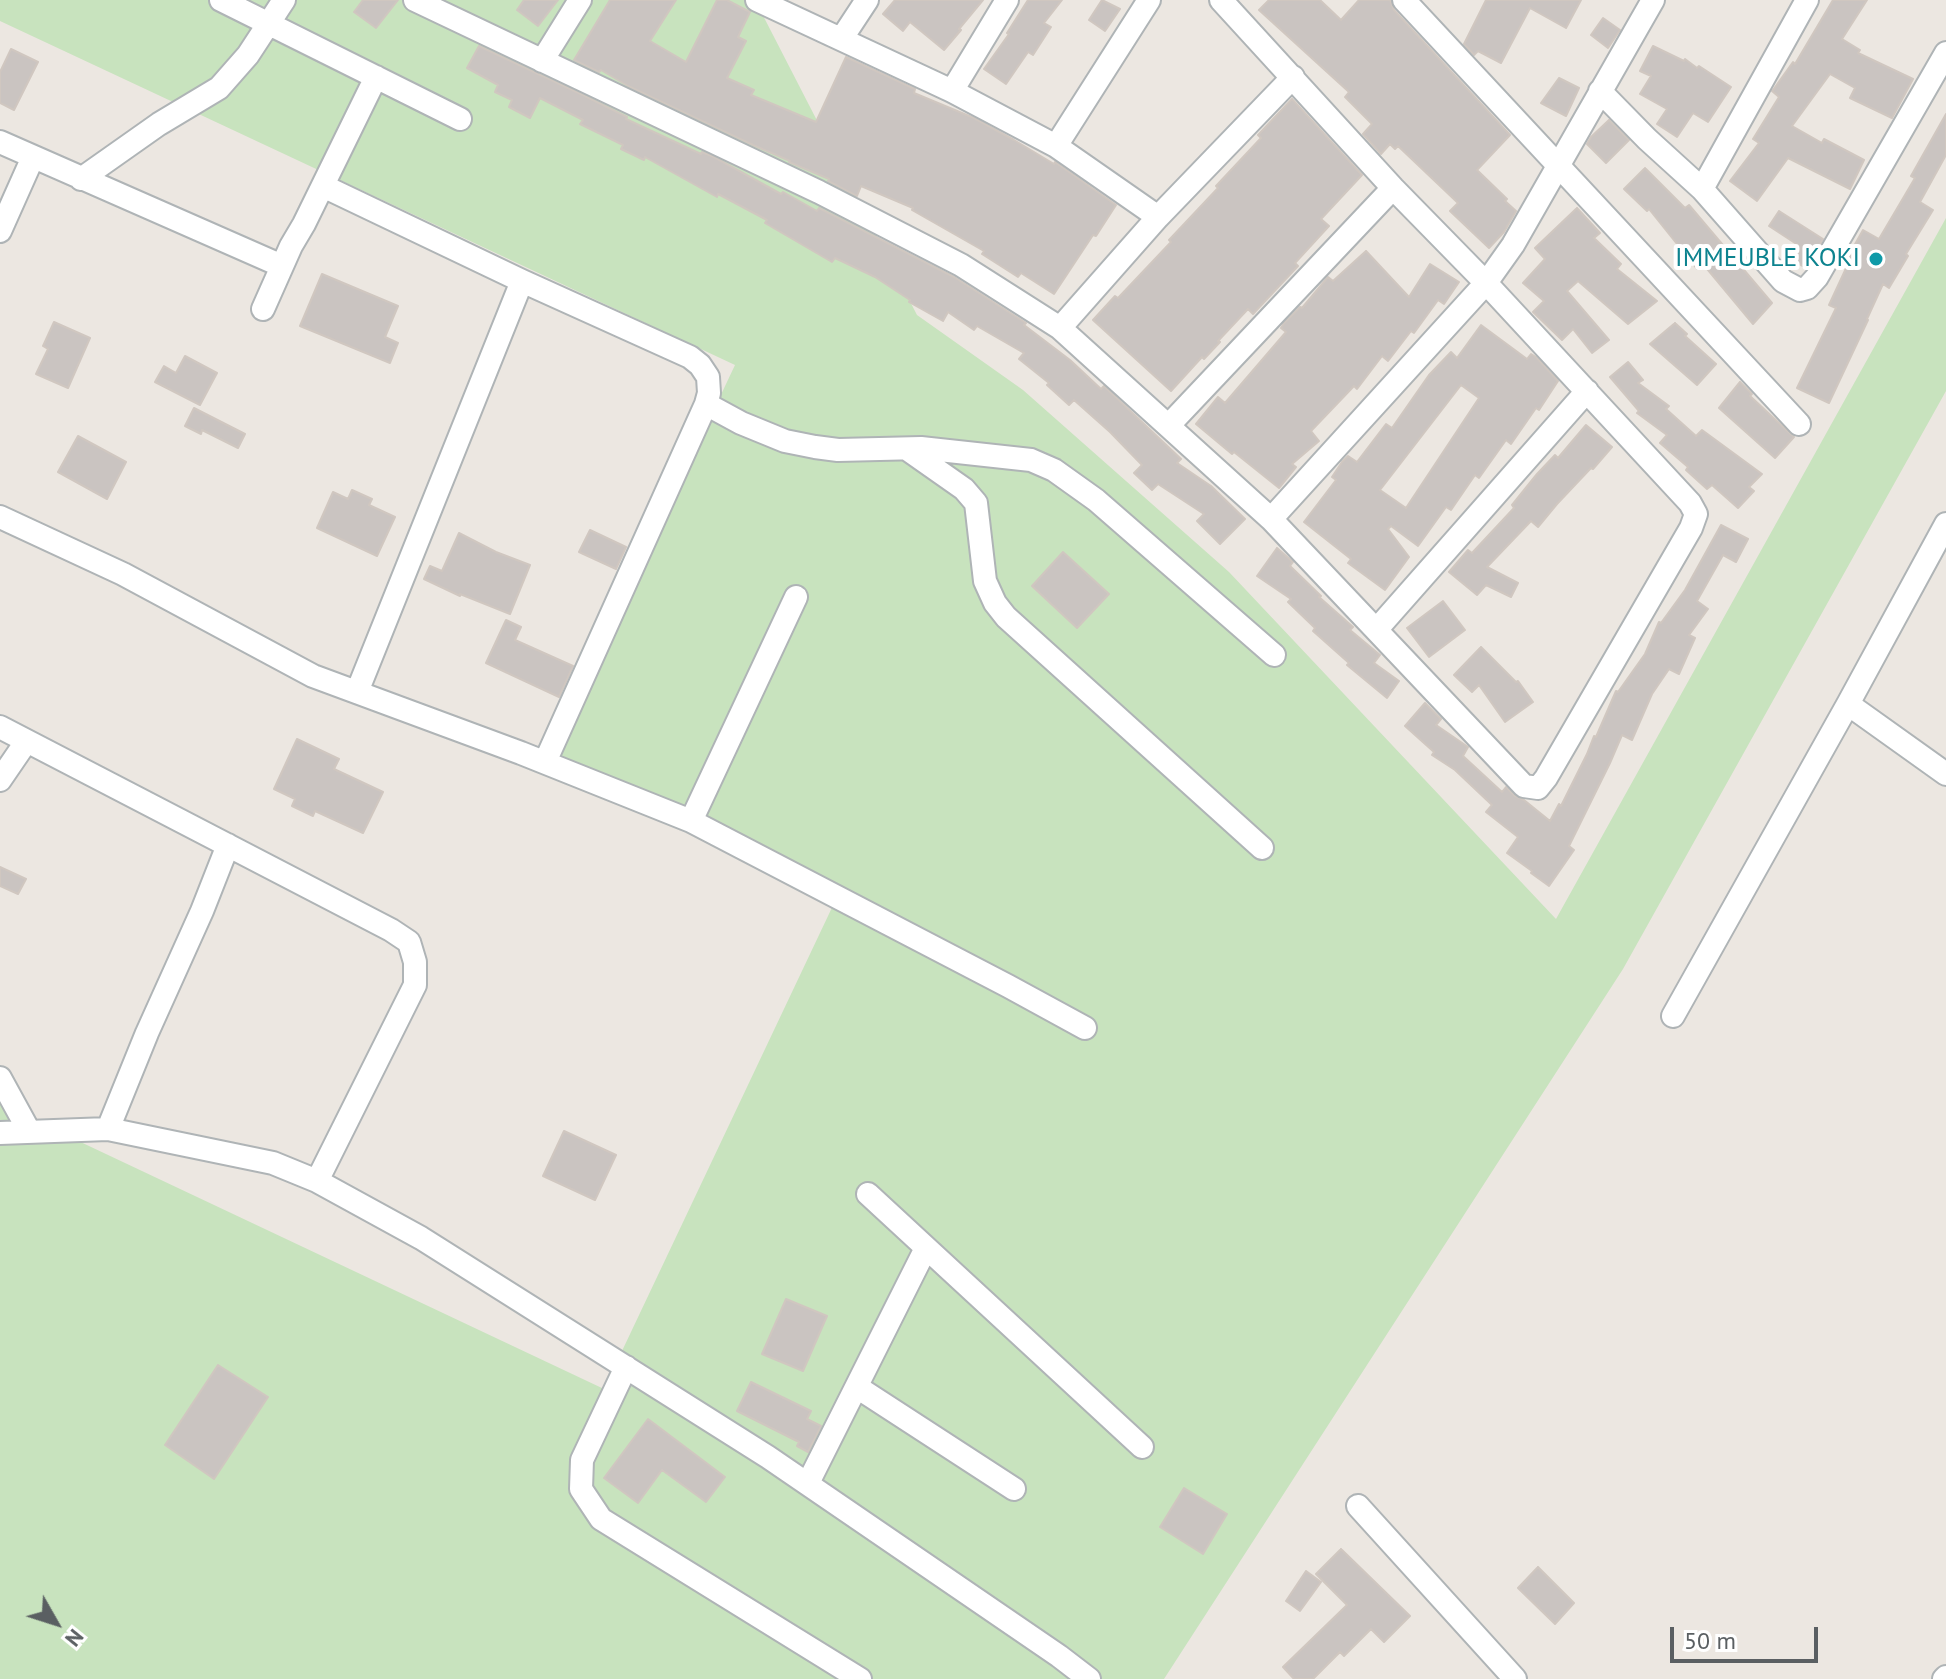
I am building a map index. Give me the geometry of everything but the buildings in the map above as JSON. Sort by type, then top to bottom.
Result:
[{"type":"street","points":[[221,0],[460,119]]},
{"type":"street","points":[[81,179],[159,124],[219,88],[248,55],[284,0]]},
{"type":"street","points":[[542,61],[580,0]]},
{"type":"street","points":[[757,0],[952,91],[1056,146],[1158,217]]},
{"type":"street","points":[[842,38],[867,0]]},
{"type":"street","points":[[952,91],[1007,0]]},
{"type":"street","points":[[1056,146],[1149,0]]},
{"type":"street","points":[[426,2],[542,61],[819,192],[948,258],[1060,328],[1271,519],[1524,786],[1538,788],[1691,528],[1696,514],[1690,503],[1587,391],[1393,188],[1221,0]]},
{"type":"street","points":[[1404,0],[1799,424]]},
{"type":"street","points":[[1271,519],[1486,283],[1513,245],[1653,0]]},
{"type":"street","points":[[1702,189],[1807,0]]},
{"type":"street","points":[[1600,91],[1702,189],[1783,281],[1800,290],[1807,288],[1825,263],[1946,53]]},
{"type":"street","points":[[263,309],[376,77]]},
{"type":"street","points":[[1060,328],[1158,217],[1293,77]]},
{"type":"street","points":[[0,142],[282,266]]},
{"type":"street","points":[[0,231],[33,157]]},
{"type":"street","points":[[323,186],[690,357],[708,377],[706,404],[545,762]]},
{"type":"street","points":[[1169,425],[1393,188]]},
{"type":"street","points":[[357,692],[522,281]]},
{"type":"street","points":[[1377,629],[1587,391]]},
{"type":"street","points":[[706,404],[785,441],[838,450],[921,448],[1031,460],[1054,470],[1096,500],[1274,655]]},
{"type":"street","points":[[907,449],[964,489],[976,503],[985,581],[995,603],[1006,617],[1262,848]]},
{"type":"street","points":[[0,517],[123,574],[313,676],[545,762],[691,821],[1085,1028]]},
{"type":"street","points":[[1673,1016],[1946,524]]},
{"type":"street","points":[[691,821],[796,597]]},
{"type":"street","points":[[1848,704],[1946,774]]},
{"type":"street","points":[[0,727],[409,942],[415,962],[415,985],[317,1181]]},
{"type":"street","points":[[0,780],[26,742]]},
{"type":"street","points":[[108,1129],[228,845]]},
{"type":"street","points":[[0,1078],[29,1131]]},
{"type":"street","points":[[0,1133],[108,1129],[273,1163],[317,1181],[421,1238],[808,1483],[1089,1679]]},
{"type":"street","points":[[868,1194],[1142,1447]]},
{"type":"street","points":[[808,1483],[926,1248]]},
{"type":"street","points":[[626,1367],[582,1460],[581,1489],[601,1519],[860,1679]]},
{"type":"street","points":[[857,1387],[1014,1489]]},
{"type":"street","points":[[1358,1506],[1515,1679]]},
{"type":"green space","points":[[0,0],[755,0],[917,315],[1023,390],[1229,572],[1556,919],[1946,218],[1946,391],[1623,969],[1164,1679],[0,1679],[0,1104],[604,1389],[837,897],[548,761],[735,365],[0,21]]},
{"type":"place","name":"IMMEUBLE KOKI","points":[[1876,259]]}]
